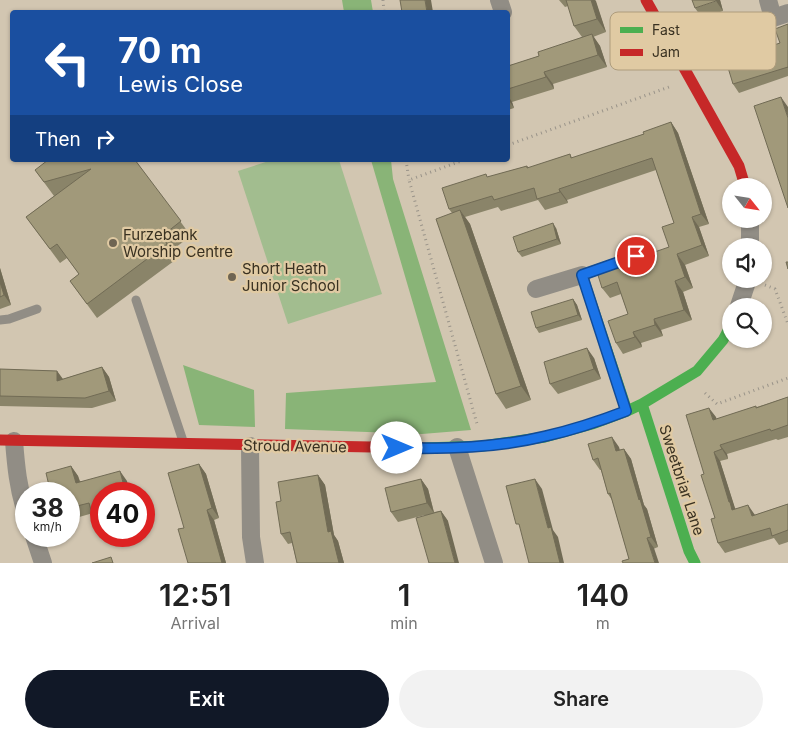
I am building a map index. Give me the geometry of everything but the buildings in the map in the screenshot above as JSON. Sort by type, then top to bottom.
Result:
[{"type":"street","points":[[646,0],[653,12]]},
{"type":"street","points":[[768,0],[781,16]]},
{"type":"street","points":[[685,70],[739,166],[743,178]]},
{"type":"street","points":[[536,289],[636,256]]},
{"type":"street","points":[[582,275],[626,411]]},
{"type":"street","name":"Stroud Avenue","points":[[7,440],[415,448],[483,446],[515,442],[545,437],[592,424],[642,404],[697,371],[722,341]]},
{"type":"street","name":"Sweetbriar Lane","points":[[642,404],[689,551],[695,563]]},
{"type":"street","points":[[7,440],[18,482]]},
{"type":"street","points":[[250,446],[251,536],[255,563]]},
{"type":"street","points":[[457,447],[494,563]]},
{"type":"street","points":[[38,547],[43,563]]},
{"type":"lane","points":[[136,300],[184,443]]},
{"type":"lane","points":[[0,320],[9,319],[37,309]]},
{"type":"path","points":[[510,144],[690,80]]},
{"type":"path","points":[[406,162],[409,180],[483,446]]},
{"type":"path","points":[[409,180],[458,162]]},
{"type":"path","points":[[772,287],[775,288],[788,324]]},
{"type":"path","points":[[688,377],[717,404],[788,378]]},
{"type":"green space","points":[[342,0],[371,0],[373,10],[344,10]]},
{"type":"green space","points":[[266,162],[340,162],[382,294],[288,324],[238,171]]},
{"type":"green space","points":[[372,162],[391,162],[393,179],[471,430],[422,434],[285,429],[286,393],[436,382]]},
{"type":"green space","points":[[183,365],[254,390],[255,427],[199,425]]},
{"type":"traffic: fast","points":[[627,411],[582,275],[636,256]]},
{"type":"traffic: fast","points":[[424,448],[483,446],[545,437],[592,424],[642,404],[697,371],[722,341]]},
{"type":"traffic: fast","points":[[642,404],[689,551],[695,563]]},
{"type":"traffic: jam","points":[[646,0],[653,12]]},
{"type":"traffic: jam","points":[[685,70],[739,166],[743,178]]},
{"type":"traffic: jam","points":[[0,440],[424,448]]},
{"type":"place","name":"Furzebank Worship Centre","points":[[113,243]]},
{"type":"place","name":"Short Heath Junior School","points":[[232,277]]},
{"type":"route","points":[[397,448],[470,447],[515,442],[545,437],[592,424],[626,411],[582,275],[636,256]]}]
